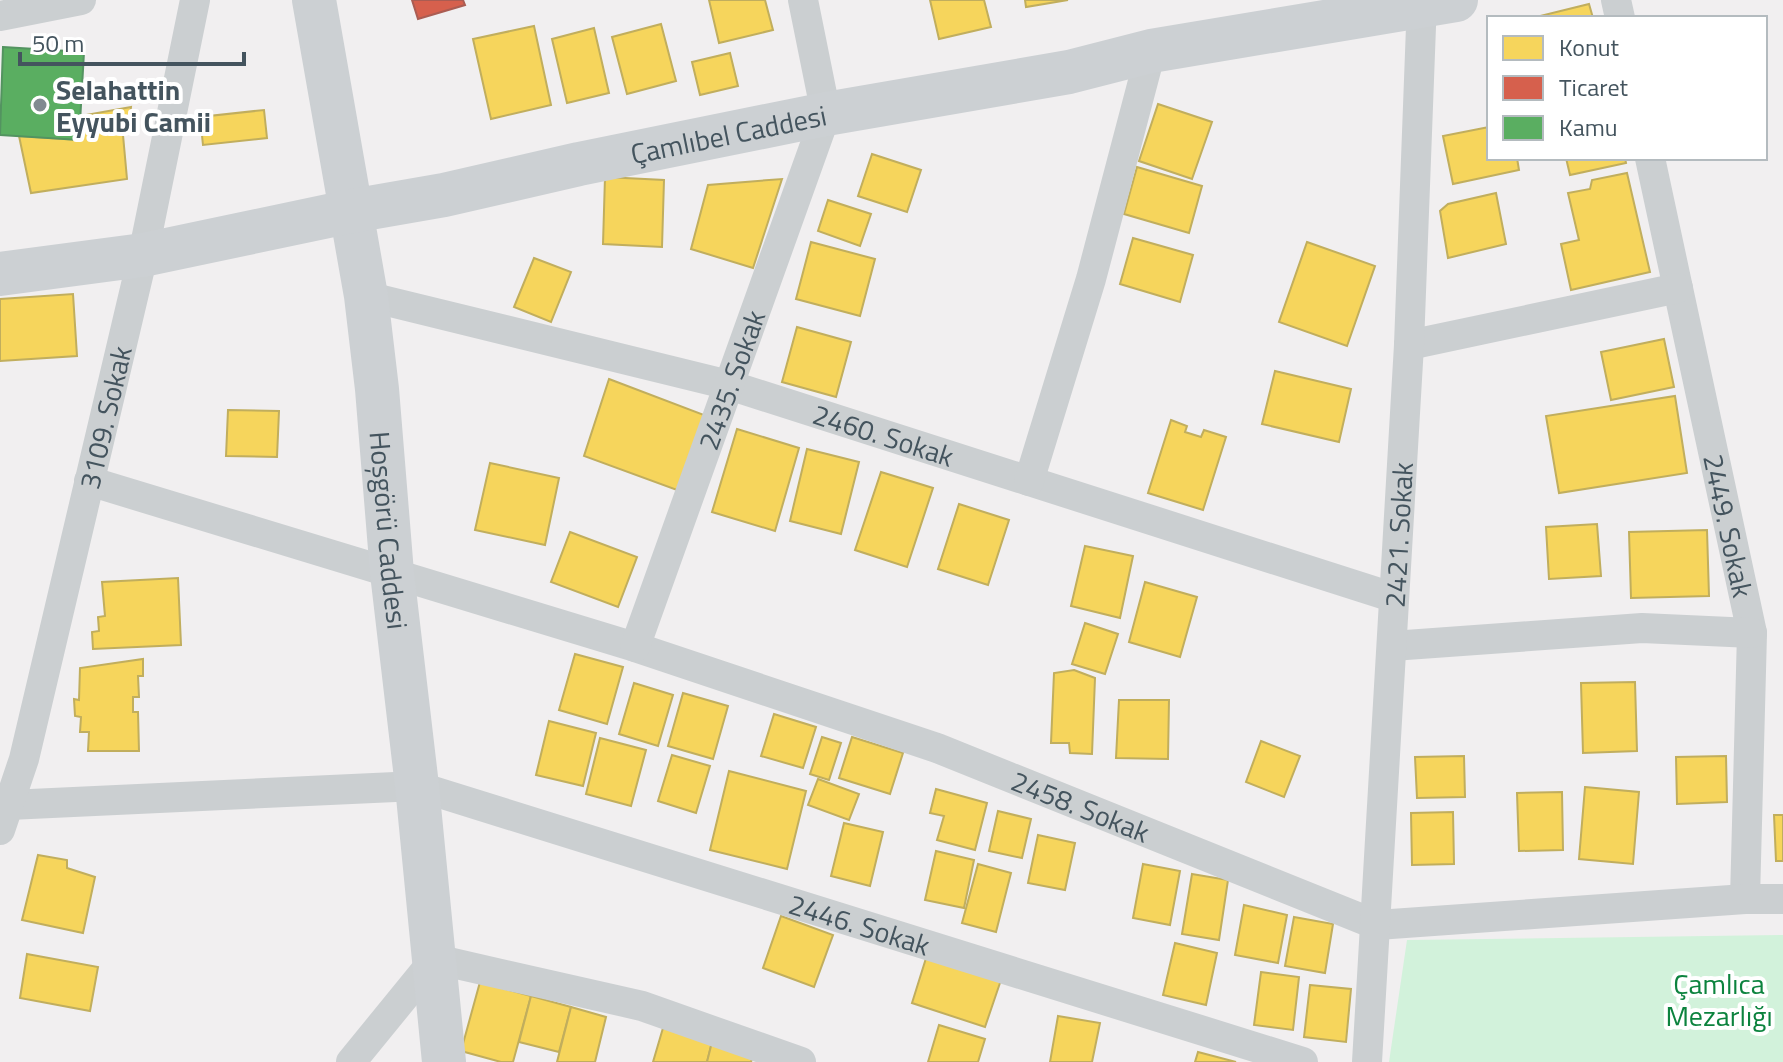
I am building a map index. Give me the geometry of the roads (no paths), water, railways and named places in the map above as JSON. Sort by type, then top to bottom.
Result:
[{"type":"street","points":[[0,16],[81,0]]},
{"type":"street","name":"3109. Sokak","points":[[4,818],[12,757],[89,481],[143,255],[195,0]]},
{"type":"street","name":"Hoşgörü Caddesi","points":[[314,0],[366,296],[392,573],[447,1061]]},
{"type":"street","points":[[803,0],[826,114]]},
{"type":"street","name":"Çamlıbel Caddesi","points":[[0,274],[143,255],[826,114],[1069,72],[1151,51],[1433,2]]},
{"type":"street","name":"2421. Sokak","points":[[1367,1062],[1392,646],[1392,597],[1433,2]]},
{"type":"street","points":[[1029,481],[1091,279],[1151,51]]},
{"type":"street","name":"2435. Sokak","points":[[635,647],[826,114]]},
{"type":"street","name":"2449. Sokak","points":[[1650,160],[1752,633],[1745,899]]},
{"type":"street","points":[[1409,345],[1678,288]]},
{"type":"street","name":"2460. Sokak","points":[[366,296],[729,385],[1392,597]]},
{"type":"street","name":"2458. Sokak","points":[[89,481],[635,647],[937,748],[1377,925],[1745,899],[1783,899]]},
{"type":"street","points":[[1392,646],[1642,628],[1752,633]]},
{"type":"street","name":"2446. Sokak","points":[[4,818],[417,786],[1303,1062]]},
{"type":"street","points":[[351,1062],[435,959],[642,1006],[801,1062]]},
{"type":"place","name":"Selahattin Eyyubi Camii","points":[[40,105]]},
{"type":"park label","name":"Çamlıca Mezarlığı","points":[[1719,999]]}]
